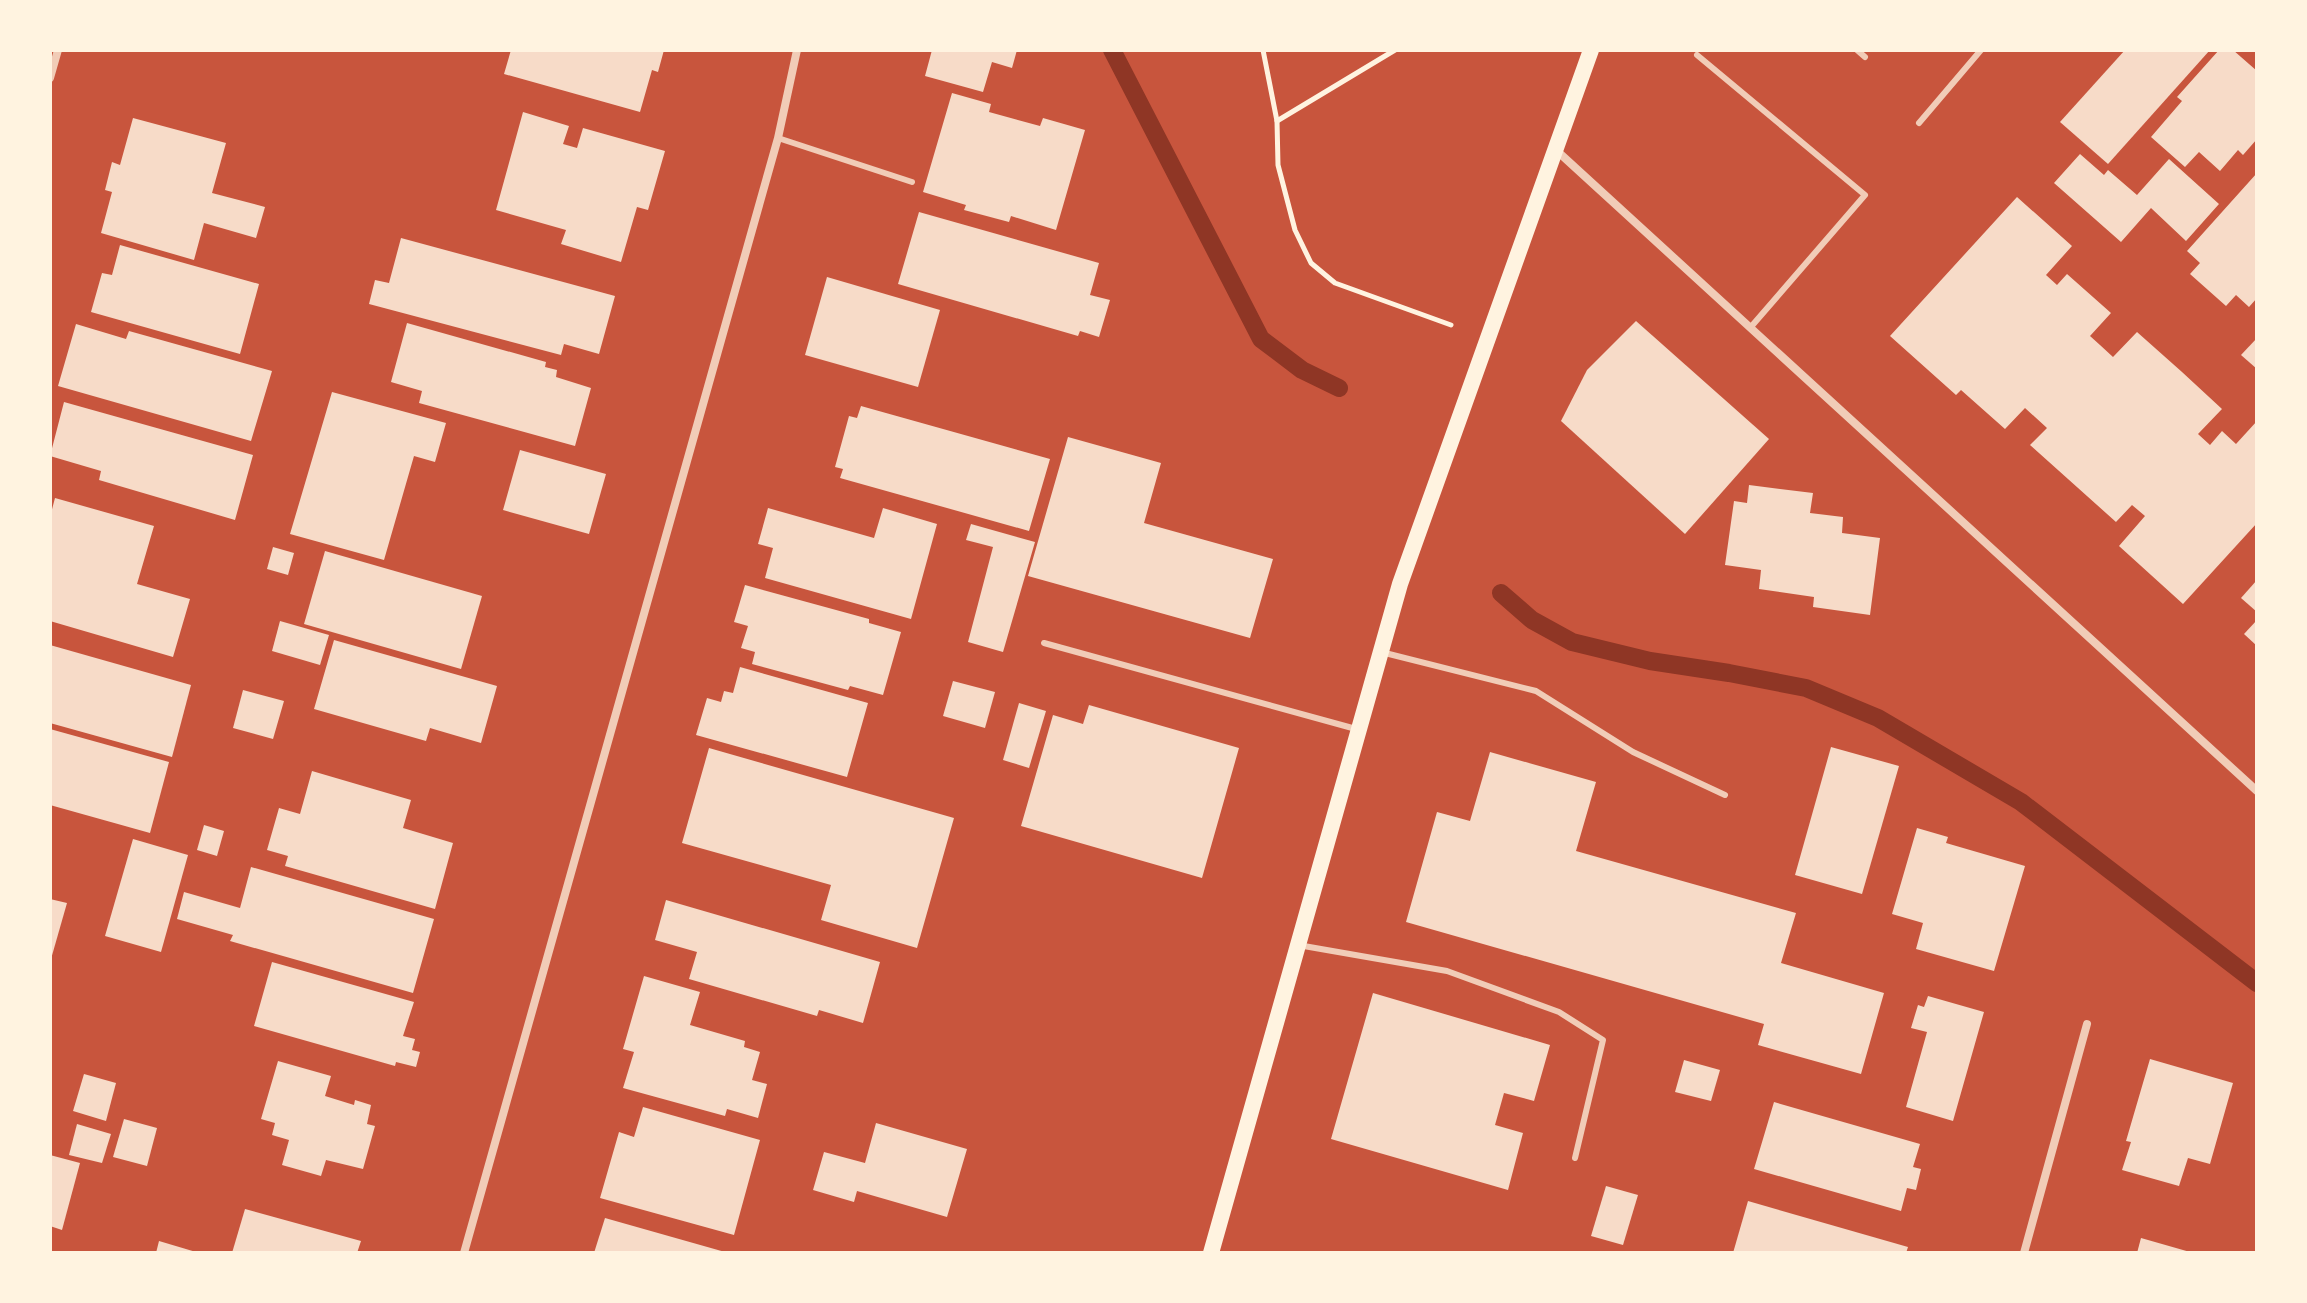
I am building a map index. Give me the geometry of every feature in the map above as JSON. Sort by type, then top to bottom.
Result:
[{"type":"main road","points":[[1211,1253],[1400,584],[1591,50]]},
{"type":"street","points":[[50,78],[58,50]]},
{"type":"street","points":[[464,1253],[778,138],[797,50]]},
{"type":"street","points":[[1556,150],[2257,791]]},
{"type":"street","points":[[2024,1253],[2087,1024]]},
{"type":"lane","points":[[1857,50],[1865,57]]},
{"type":"lane","points":[[1919,123],[1981,50]]},
{"type":"lane","points":[[1697,55],[1865,195],[1750,328]]},
{"type":"lane","points":[[778,138],[912,182]]},
{"type":"lane","points":[[1044,643],[1359,730]]},
{"type":"lane","points":[[1381,652],[1536,691],[1633,752],[1725,795]]},
{"type":"lane","points":[[1298,945],[1447,971],[1559,1012],[1603,1040],[1575,1158]]},
{"type":"path","points":[[1263,50],[1277,121],[1278,165],[1295,230],[1311,263],[1335,283],[1407,310]]},
{"type":"path","points":[[1277,121],[1395,50]]},
{"type":"building","points":[[511,50],[664,50],[658,72],[652,70],[640,112],[504,74]]},
{"type":"building","points":[[932,50],[1017,50],[1012,68],[992,62],[983,92],[925,76]]},
{"type":"building","points":[[2125,50],[2210,50],[2108,164],[2060,122]]},
{"type":"building","points":[[2219,50],[2233,50],[2257,71],[2257,139],[2243,155],[2238,150],[2220,171],[2199,152],[2185,167],[2151,137],[2182,101],[2177,97]]},
{"type":"building","points":[[952,93],[991,104],[989,112],[1040,126],[1043,118],[1085,130],[1056,230],[1011,216],[1009,222],[964,210],[966,205],[923,192]]},
{"type":"building","points":[[523,112],[569,126],[563,144],[577,148],[583,128],[665,151],[648,210],[637,207],[621,262],[561,244],[566,230],[496,210]]},
{"type":"building","points":[[133,118],[226,143],[212,193],[265,207],[256,238],[204,223],[194,260],[101,233],[112,192],[105,190],[112,162],[120,165]]},
{"type":"building","points":[[2080,154],[2104,175],[2108,170],[2137,195],[2169,159],[2219,204],[2186,241],[2151,208],[2121,242],[2054,183]]},
{"type":"building","points":[[2257,173],[2257,298],[2249,307],[2236,295],[2226,306],[2190,274],[2200,263],[2187,251]]},
{"type":"building","points":[[2017,197],[2072,246],[2046,275],[2057,285],[2067,274],[2111,313],[2090,336],[2113,357],[2137,332],[2182,372],[2222,409],[2198,434],[2210,445],[2222,431],[2236,444],[2257,421],[2257,523],[2183,604],[2119,546],[2145,516],[2132,505],[2116,522],[2030,445],[2047,428],[2025,408],[2005,429],[1961,390],[1956,395],[1890,336]]},
{"type":"building","points":[[919,212],[1099,263],[1090,295],[1110,300],[1099,337],[1080,331],[1078,336],[898,284]]},
{"type":"building","points":[[401,238],[615,296],[599,354],[564,344],[561,355],[369,304],[375,280],[389,283]]},
{"type":"building","points":[[120,245],[259,284],[240,354],[91,312],[102,273],[112,275]]},
{"type":"building","points":[[827,277],[940,310],[918,387],[805,355]]},
{"type":"building","points":[[1636,321],[1769,439],[1685,534],[1561,421],[1587,370]]},
{"type":"building","points":[[407,323],[546,362],[545,367],[557,370],[556,377],[591,388],[575,446],[419,403],[422,391],[391,382]]},
{"type":"building","points":[[76,324],[126,339],[129,331],[272,371],[251,441],[58,386]]},
{"type":"building","points":[[2257,338],[2257,369],[2241,355]]},
{"type":"building","points":[[332,392],[446,423],[435,462],[414,456],[384,560],[290,534]]},
{"type":"building","points":[[64,402],[253,455],[235,520],[99,480],[101,471],[50,456]]},
{"type":"building","points":[[861,406],[1050,459],[1029,531],[840,478],[843,469],[835,467],[849,416],[857,418]]},
{"type":"building","points":[[1068,437],[1161,463],[1144,523],[1273,559],[1250,638],[1028,576]]},
{"type":"building","points":[[520,450],[606,474],[589,534],[503,510]]},
{"type":"building","points":[[1749,485],[1813,493],[1810,513],[1843,517],[1842,533],[1880,538],[1870,615],[1813,607],[1814,597],[1759,589],[1761,570],[1725,565],[1734,501],[1747,503]]},
{"type":"building","points":[[55,498],[154,526],[137,584],[190,599],[173,657],[50,621],[50,517]]},
{"type":"building","points":[[768,508],[874,538],[883,508],[937,524],[911,619],[765,578],[773,548],[758,544]]},
{"type":"building","points":[[971,524],[1035,542],[1003,652],[968,642],[993,547],[966,540]]},
{"type":"building","points":[[273,547],[294,553],[288,575],[267,569]]},
{"type":"building","points":[[325,551],[482,596],[461,669],[304,624]]},
{"type":"building","points":[[2257,580],[2257,612],[2241,598]]},
{"type":"building","points":[[745,585],[869,619],[869,623],[901,632],[883,695],[850,686],[848,690],[752,664],[755,652],[741,648],[748,626],[734,622]]},
{"type":"building","points":[[2257,620],[2257,646],[2244,634]]},
{"type":"building","points":[[280,621],[329,635],[320,665],[272,651]]},
{"type":"building","points":[[334,640],[497,686],[481,743],[430,728],[426,741],[314,709]]},
{"type":"building","points":[[50,645],[191,685],[172,757],[50,723]]},
{"type":"building","points":[[740,667],[868,703],[847,777],[696,735],[707,698],[721,702],[724,691],[733,693]]},
{"type":"building","points":[[953,681],[995,692],[985,728],[943,716]]},
{"type":"building","points":[[243,690],[284,701],[273,739],[233,728]]},
{"type":"building","points":[[1019,703],[1046,711],[1029,768],[1003,760]]},
{"type":"building","points":[[1089,705],[1239,748],[1202,878],[1021,826],[1053,715],[1083,724]]},
{"type":"building","points":[[50,729],[169,762],[150,833],[50,805]]},
{"type":"building","points":[[1831,747],[1899,766],[1862,894],[1795,875]]},
{"type":"building","points":[[709,748],[954,818],[917,948],[821,920],[831,885],[682,843]]},
{"type":"building","points":[[1490,752],[1596,782],[1576,851],[1796,913],[1781,963],[1884,993],[1861,1074],[1758,1045],[1764,1024],[1406,922],[1437,812],[1470,821]]},
{"type":"building","points":[[312,771],[411,800],[403,828],[453,843],[435,909],[285,866],[288,856],[267,850],[279,808],[300,814]]},
{"type":"building","points":[[204,825],[224,831],[217,856],[197,850]]},
{"type":"building","points":[[1917,828],[1948,837],[1946,843],[2025,866],[1994,971],[1916,949],[1923,923],[1892,914]]},
{"type":"building","points":[[133,839],[188,855],[161,952],[105,936]]},
{"type":"building","points":[[251,867],[434,919],[413,993],[230,941],[233,935],[177,919],[184,892],[240,908]]},
{"type":"building","points":[[50,899],[67,903],[51,959],[50,959]]},
{"type":"building","points":[[666,900],[880,962],[863,1023],[819,1010],[817,1016],[689,979],[697,952],[655,940]]},
{"type":"building","points":[[272,962],[414,1002],[403,1036],[415,1039],[412,1050],[420,1052],[416,1067],[396,1062],[395,1066],[254,1026]]},
{"type":"building","points":[[644,976],[700,992],[690,1025],[745,1041],[744,1047],[760,1052],[752,1080],[767,1084],[758,1118],[727,1109],[725,1116],[623,1088],[634,1052],[623,1049]]},
{"type":"building","points":[[1373,993],[1550,1045],[1534,1101],[1504,1093],[1495,1125],[1523,1133],[1508,1190],[1331,1139]]},
{"type":"building","points":[[1928,996],[1984,1012],[1953,1121],[1906,1107],[1927,1032],[1911,1028],[1918,1005],[1924,1007]]},
{"type":"building","points":[[2150,1059],[2233,1083],[2210,1164],[2188,1158],[2179,1186],[2122,1170],[2131,1142],[2126,1141]]},
{"type":"building","points":[[1684,1060],[1720,1070],[1711,1101],[1675,1092]]},
{"type":"building","points":[[278,1061],[331,1076],[325,1096],[354,1105],[355,1100],[371,1105],[367,1124],[375,1126],[363,1169],[326,1160],[321,1176],[282,1165],[289,1140],[272,1135],[275,1123],[261,1119]]},
{"type":"building","points":[[84,1074],[116,1083],[106,1121],[73,1111]]},
{"type":"building","points":[[1774,1102],[1920,1144],[1913,1167],[1921,1169],[1916,1190],[1907,1188],[1901,1211],[1754,1169]]},
{"type":"building","points":[[643,1107],[760,1140],[734,1235],[600,1198],[619,1132],[634,1137]]},
{"type":"building","points":[[124,1119],[157,1128],[147,1166],[113,1157]]},
{"type":"building","points":[[876,1123],[967,1149],[947,1217],[857,1191],[854,1202],[813,1190],[824,1152],[865,1163]]},
{"type":"building","points":[[77,1124],[111,1134],[102,1163],[69,1155]]},
{"type":"building","points":[[50,1155],[80,1163],[62,1230],[50,1226]]},
{"type":"building","points":[[1606,1186],[1638,1195],[1623,1245],[1591,1236]]},
{"type":"building","points":[[1748,1201],[1908,1247],[1906,1253],[1733,1253]]},
{"type":"building","points":[[245,1209],[361,1241],[357,1253],[232,1253]]},
{"type":"building","points":[[605,1218],[725,1252],[725,1253],[594,1253]]},
{"type":"building","points":[[2141,1238],[2190,1252],[2190,1253],[2137,1253]]},
{"type":"building","points":[[159,1241],[196,1252],[196,1253],[156,1253]]},
{"type":"waterway","points":[[1112,50],[1261,339],[1302,370],[1339,388]]},
{"type":"waterway","points":[[1501,593],[1532,620],[1572,642],[1650,661],[1806,688],[1878,718],[2021,802],[2257,983]]}]
